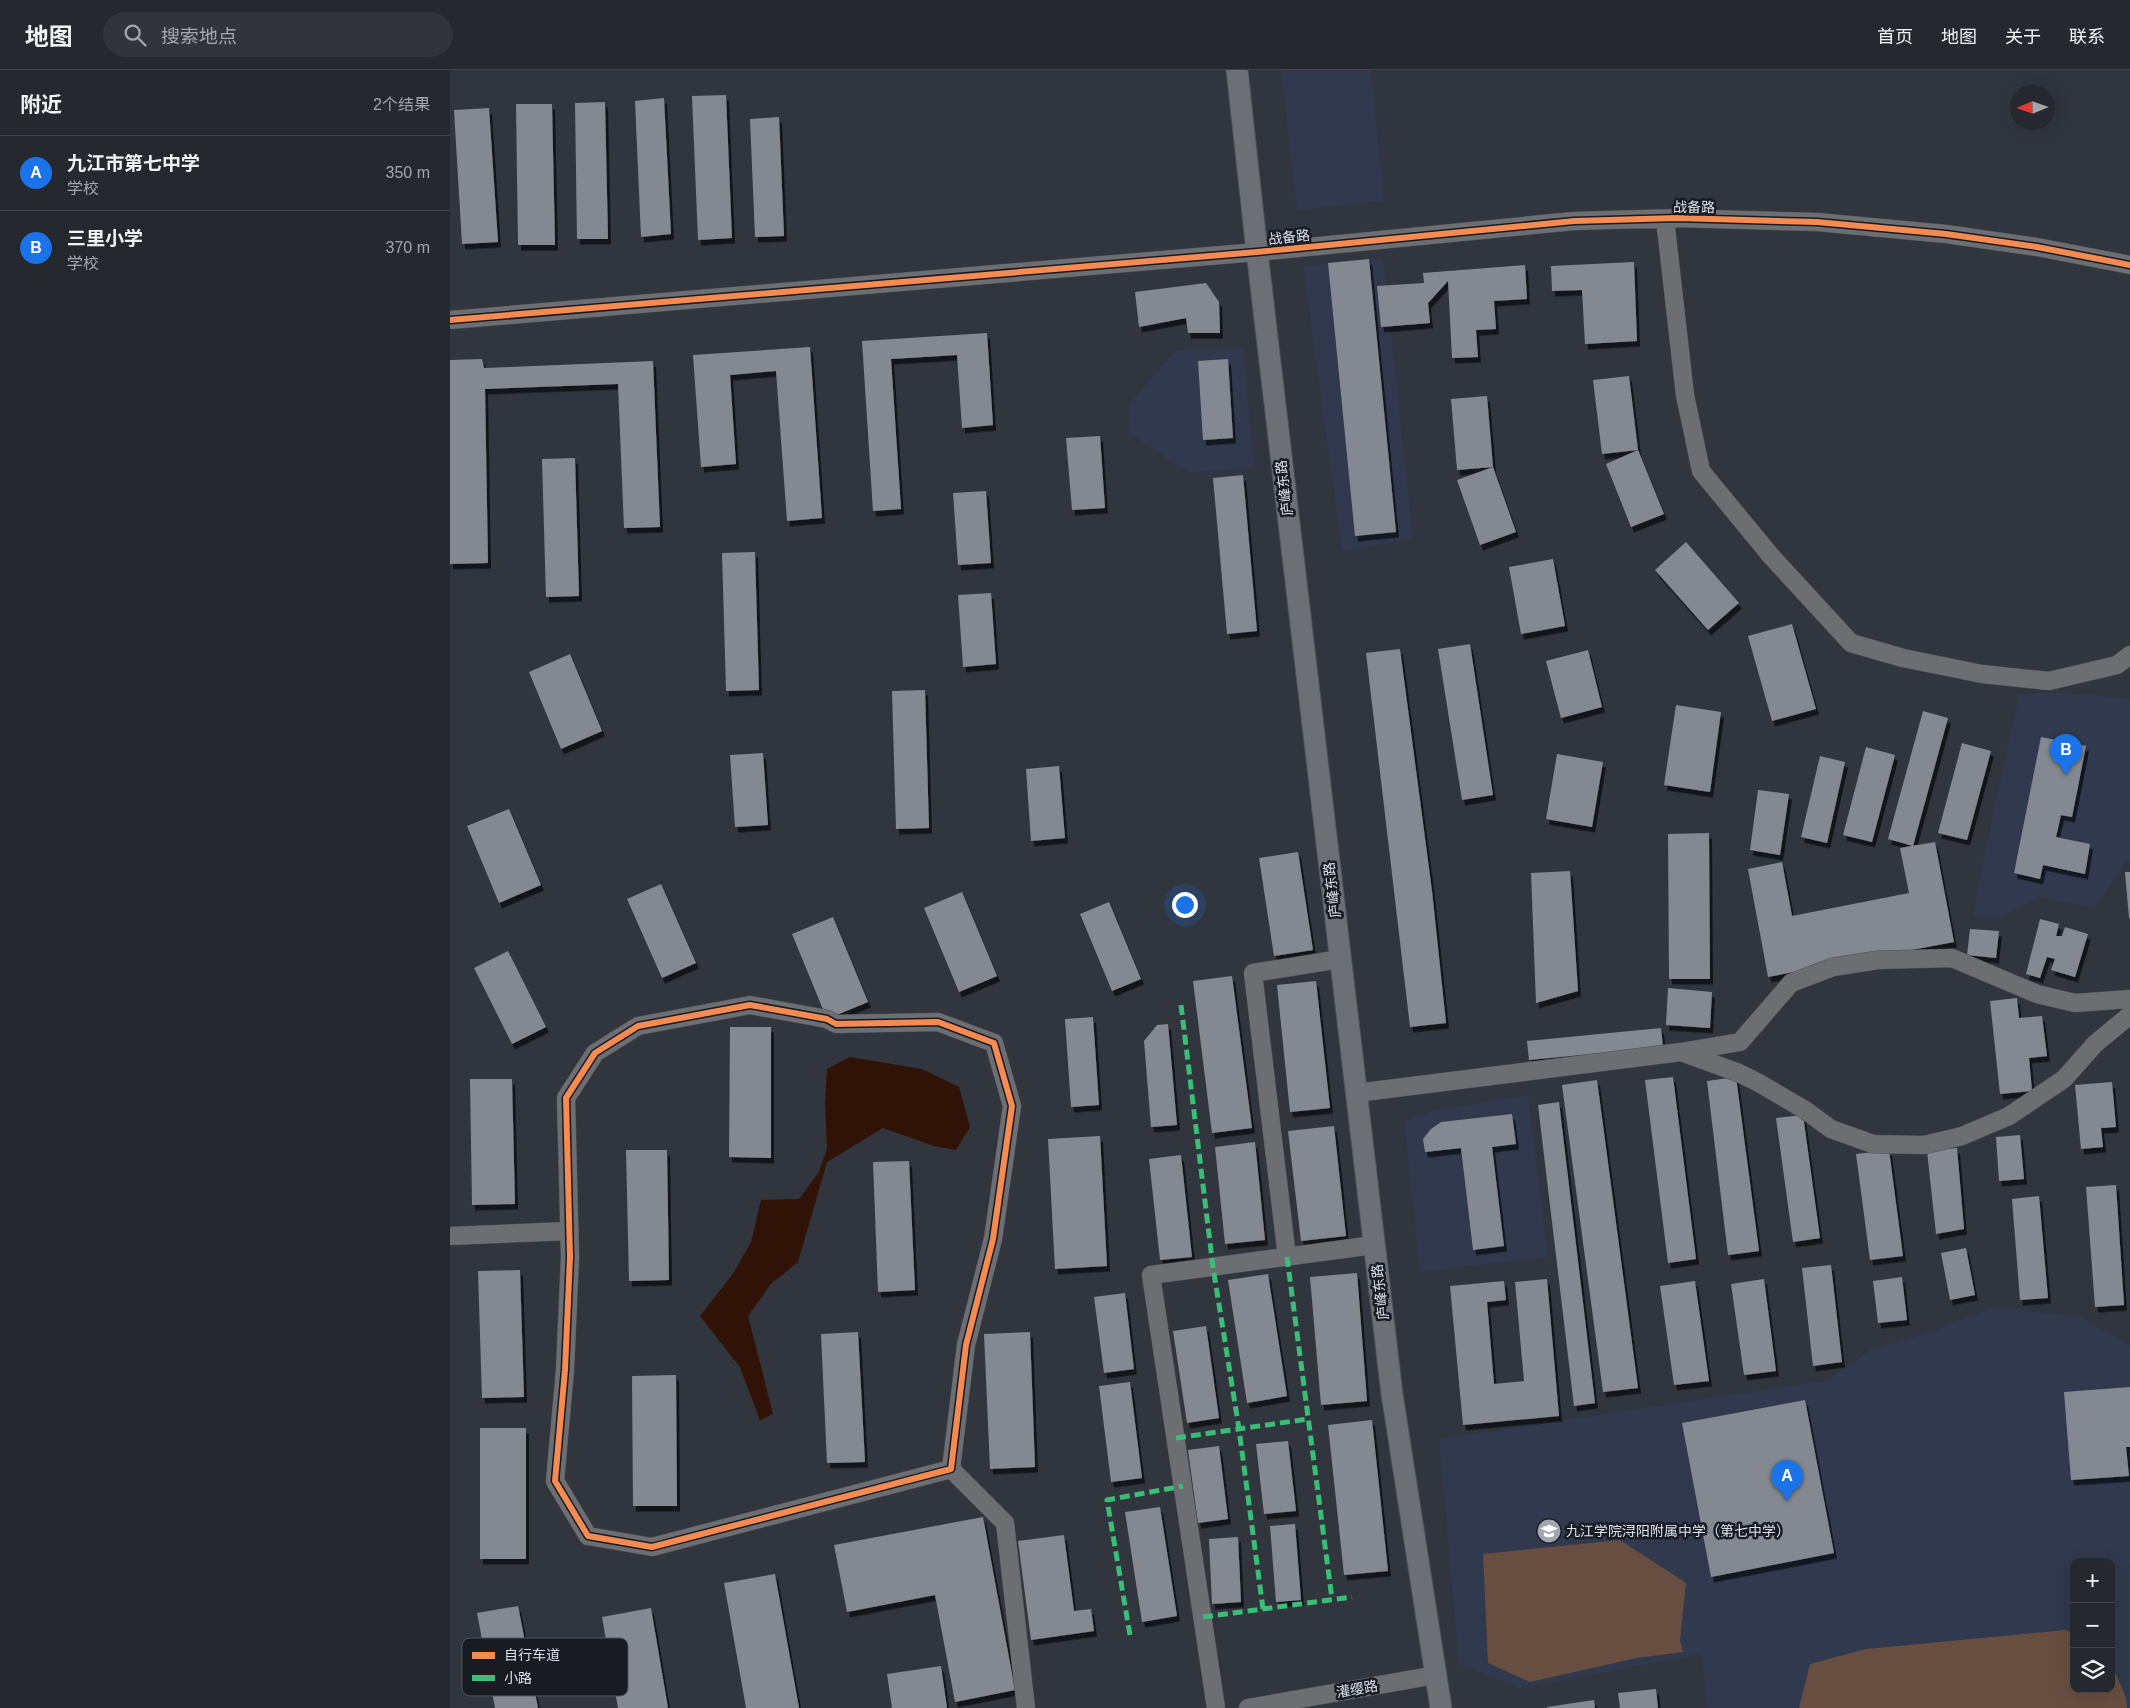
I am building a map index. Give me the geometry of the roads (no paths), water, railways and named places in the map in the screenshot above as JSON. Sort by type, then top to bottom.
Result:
[{"type":"main road","name":"庐峰东路","points":[[1237,70],[1392,1394],[1441,1708]]},
{"type":"street","name":"战备路","points":[[450,320],[1257,252],[1574,221],[1666,219],[1817,222],[1946,234],[2037,247],[2130,265]]},
{"type":"street","points":[[1666,219],[1685,395],[1700,471],[1771,556],[1851,643],[1903,658],[1973,672],[2049,681],[2117,665],[2130,655]]},
{"type":"street","points":[[1356,1093],[1681,1052],[1740,1042],[1791,983],[1833,967],[1878,960],[1952,958],[2037,994],[2075,1003],[2130,998]]},
{"type":"street","points":[[1287,1257],[1253,973],[1340,959]]},
{"type":"street","points":[[750,1005],[827,1019],[836,1024],[938,1022],[994,1043],[1012,1106],[993,1239],[966,1345],[951,1469],[652,1548],[588,1536],[555,1481],[565,1370],[569,1231],[566,1098],[595,1053],[638,1026],[750,1005]]},
{"type":"street","points":[[1681,1052],[1740,1073],[1839,1132],[1873,1144],[1924,1145],[1962,1136],[2009,1116],[2064,1079],[2095,1044],[2130,1016]]},
{"type":"street","points":[[450,1236],[569,1231]]},
{"type":"street","points":[[1216,1708],[1151,1275],[1374,1245]]},
{"type":"street","points":[[951,1469],[1004,1523],[1026,1708]]},
{"type":"street","name":"灌缨路","points":[[1248,1708],[1436,1675]]},
{"type":"place","name":"三里小学","points":[[2066,775]]},
{"type":"place","name":"九江市第七中学","points":[[1787,1501]]},
{"type":"place","name":"九江学院浔阳附属中学（第七中学）","points":[[1549,1531]]}]
